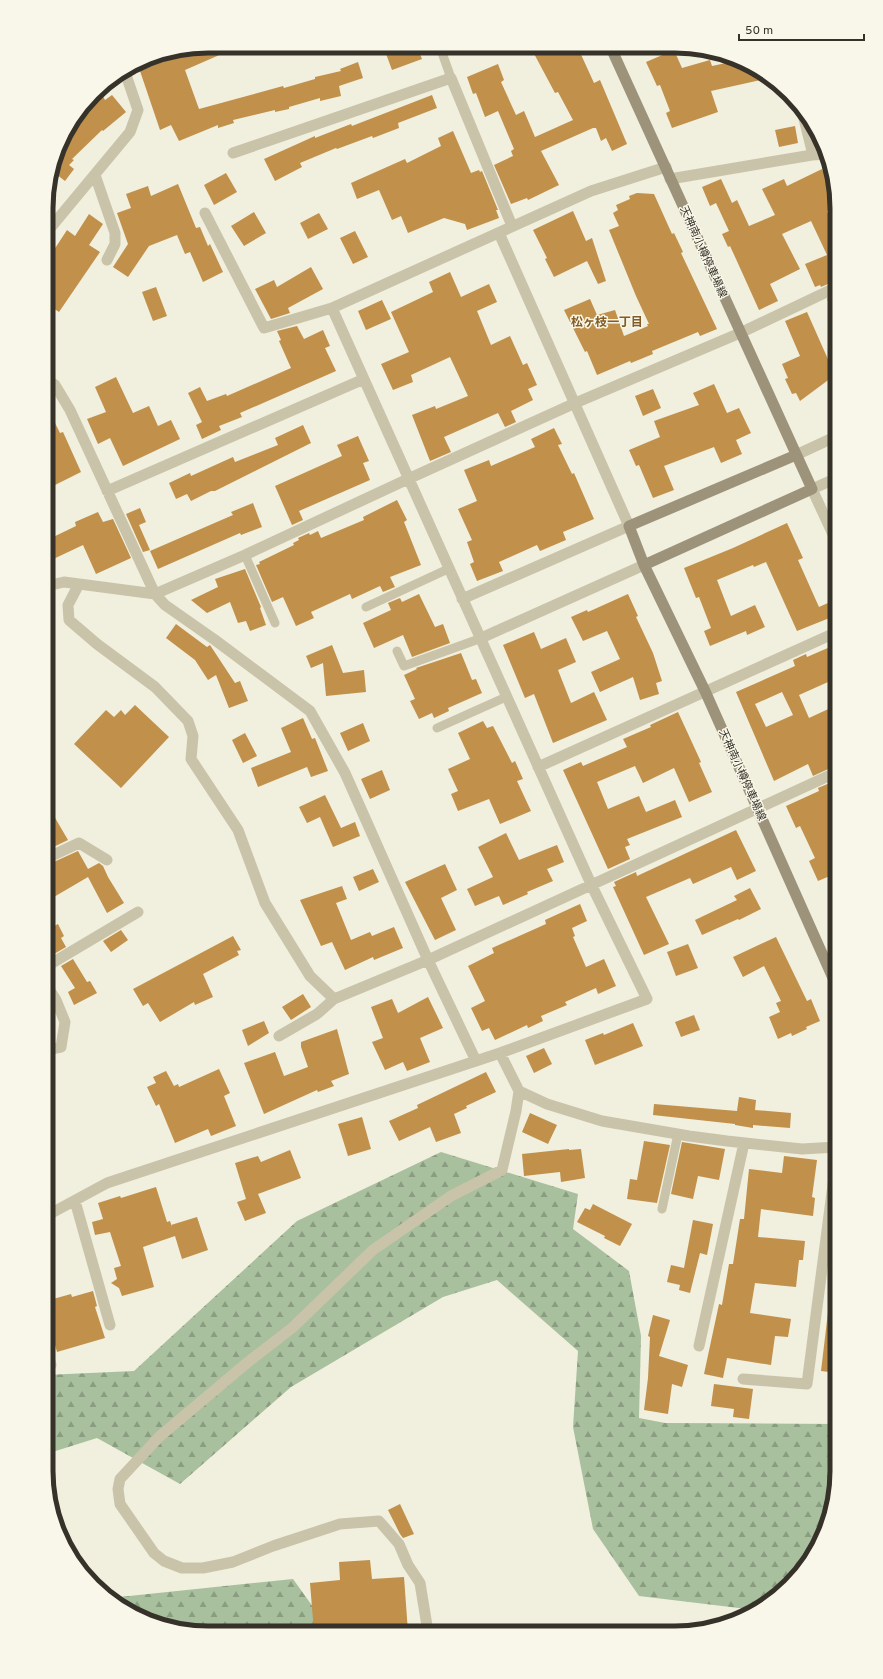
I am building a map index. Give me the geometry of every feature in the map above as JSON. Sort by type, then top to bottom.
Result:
[{"type":"main road","name":"天神南小樽停車場線","points":[[613,53],[812,489]]},
{"type":"main road","points":[[629,526],[796,455]]},
{"type":"main road","points":[[644,565],[812,489]]},
{"type":"main road","name":"天神南小樽停車場線","points":[[629,526],[644,565],[705,691],[830,972]]},
{"type":"street","points":[[53,225],[130,132],[138,110],[127,76]]},
{"type":"street","points":[[233,153],[451,78],[512,226]]},
{"type":"street","points":[[670,179],[820,154]]},
{"type":"street","points":[[205,213],[264,328],[332,308],[591,191],[666,167]]},
{"type":"street","points":[[94,175],[115,233],[115,244],[107,260]]},
{"type":"street","points":[[462,599],[629,526],[573,404],[499,233]]},
{"type":"street","points":[[53,585],[64,582],[155,594],[245,555],[408,478],[573,404],[740,333],[830,290]]},
{"type":"street","points":[[53,1212],[107,1183],[500,1053],[647,999],[591,884],[479,639],[332,308]]},
{"type":"street","points":[[107,491],[364,379]]},
{"type":"street","points":[[53,384],[70,410],[155,594],[166,605],[310,711],[345,773],[428,960],[476,1061]]},
{"type":"street","points":[[796,455],[830,439]]},
{"type":"street","points":[[830,481],[812,489],[830,528]]},
{"type":"street","points":[[479,639],[644,565]]},
{"type":"street","points":[[79,584],[68,605],[69,620],[97,644],[154,687],[188,721],[193,736],[191,760],[238,830],[265,903],[310,976],[334,999]]},
{"type":"street","points":[[538,768],[830,635]]},
{"type":"street","points":[[279,1036],[316,1014],[334,999],[428,960],[830,775]]},
{"type":"street","points":[[53,855],[78,843],[107,860]]},
{"type":"street","points":[[53,962],[138,912]]},
{"type":"street","points":[[53,996],[65,1022],[61,1047],[53,1049]]},
{"type":"street","points":[[427,1626],[420,1583],[408,1565],[399,1544],[379,1521],[340,1524],[273,1546],[233,1562],[203,1568],[182,1568],[164,1561],[154,1553],[120,1504],[118,1489],[120,1479],[159,1437],[248,1362],[292,1328],[373,1250],[451,1196],[502,1170],[516,1111],[519,1090],[500,1053]]},
{"type":"street","points":[[519,1090],[548,1104],[602,1121],[678,1134],[744,1143],[802,1149],[830,1147]]},
{"type":"street","points":[[699,1346],[744,1143]]},
{"type":"street","points":[[76,1200],[110,1325]]},
{"type":"street","points":[[742,1379],[807,1384],[830,1208]]},
{"type":"lane","points":[[442,53],[451,78]]},
{"type":"lane","points":[[804,122],[812,155]]},
{"type":"lane","points":[[245,555],[275,623]]},
{"type":"lane","points":[[366,607],[448,569]]},
{"type":"lane","points":[[397,651],[404,666],[479,639]]},
{"type":"lane","points":[[437,728],[506,697]]},
{"type":"lane","points":[[662,1209],[678,1134]]},
{"type":"green space","points":[[441,1152],[578,1194],[573,1229],[629,1271],[641,1336],[639,1418],[665,1423],[830,1424],[829,1491],[822,1521],[804,1557],[777,1587],[761,1600],[745,1609],[639,1596],[593,1529],[573,1427],[578,1351],[497,1280],[443,1297],[291,1387],[180,1484],[97,1438],[53,1452],[53,1375],[134,1371],[297,1221]]},
{"type":"green space","points":[[293,1579],[327,1626],[188,1625],[158,1618],[140,1610],[118,1597]]},
{"type":"building","points":[[224,53],[185,70],[199,109],[283,86],[284,88],[315,79],[315,77],[341,71],[340,69],[358,62],[363,78],[339,86],[341,96],[320,101],[320,98],[289,107],[289,109],[275,112],[275,110],[233,120],[234,123],[218,128],[218,125],[179,141],[171,125],[160,130],[140,71],[165,61],[164,59],[188,54]]},
{"type":"building","points":[[386,53],[420,53],[422,59],[392,70]]},
{"type":"building","points":[[534,53],[580,53],[594,83],[600,80],[627,144],[612,151],[606,138],[601,141],[596,128],[593,128],[541,151],[559,185],[528,200],[527,198],[511,204],[494,165],[513,156],[511,151],[514,149],[498,111],[485,117],[476,93],[473,94],[467,77],[498,64],[504,80],[501,82],[516,115],[524,111],[535,137],[573,120],[558,92],[555,93]]},
{"type":"building","points":[[667,53],[675,53],[682,68],[710,60],[712,66],[728,62],[762,80],[711,91],[718,112],[672,128],[666,113],[670,111],[660,85],[657,86],[646,62]]},
{"type":"building","points":[[103,95],[105,100],[112,95],[126,112],[103,131],[102,130],[72,159],[74,160],[69,165],[74,169],[65,181],[57,175],[61,158],[69,140],[79,122],[92,106]]},
{"type":"building","points":[[432,95],[437,108],[398,123],[399,128],[373,138],[372,136],[337,149],[336,148],[300,163],[302,167],[275,181],[264,159],[315,136],[315,138],[351,124],[352,126]]},
{"type":"building","points":[[795,126],[798,143],[779,147],[775,130]]},
{"type":"building","points":[[453,131],[471,173],[479,170],[480,172],[482,171],[498,210],[496,210],[499,218],[467,230],[465,224],[444,218],[408,233],[401,216],[392,220],[379,190],[357,199],[351,183],[405,159],[407,163],[441,146],[438,138]]},
{"type":"building","points":[[822,169],[828,181],[830,198],[830,210],[827,211],[830,217],[830,283],[821,287],[820,285],[815,287],[805,264],[827,255],[811,221],[782,234],[800,269],[770,284],[778,301],[759,310],[730,246],[728,247],[722,234],[729,231],[716,203],[710,206],[702,187],[721,179],[732,203],[737,200],[749,226],[775,215],[762,189],[784,179],[787,186]]},
{"type":"building","points":[[226,173],[237,192],[214,205],[204,185]]},
{"type":"building","points":[[178,184],[196,228],[200,227],[208,246],[210,244],[223,272],[203,282],[190,252],[185,254],[177,235],[149,246],[128,277],[113,267],[128,244],[117,213],[131,208],[126,194],[148,186],[151,196]]},
{"type":"building","points":[[637,193],[654,194],[672,234],[674,233],[683,252],[681,253],[717,329],[700,336],[698,332],[652,351],[653,354],[631,363],[630,361],[597,375],[587,351],[585,352],[564,310],[590,299],[597,315],[615,310],[624,336],[648,326],[647,324],[649,324],[609,230],[619,226],[613,213],[618,210],[616,205],[630,199],[629,196]]},
{"type":"building","points":[[573,211],[586,241],[592,238],[606,281],[598,284],[587,261],[554,277],[545,259],[547,258],[533,230]]},
{"type":"building","points":[[254,212],[266,233],[244,246],[231,226]]},
{"type":"building","points":[[319,213],[328,229],[308,239],[300,223]]},
{"type":"building","points":[[89,214],[103,224],[89,245],[100,252],[59,312],[53,308],[53,281],[55,278],[53,277],[53,251],[67,230],[75,236]]},
{"type":"building","points":[[355,231],[368,257],[353,264],[340,238]]},
{"type":"building","points":[[311,267],[323,289],[288,308],[290,313],[271,319],[255,289],[274,280],[277,287]]},
{"type":"building","points":[[450,272],[461,297],[489,284],[497,302],[477,311],[491,345],[510,336],[523,365],[527,363],[537,385],[528,389],[533,400],[511,411],[516,422],[505,427],[498,413],[444,437],[451,452],[430,461],[412,415],[435,406],[436,409],[468,396],[450,357],[411,375],[413,382],[393,390],[381,364],[409,352],[391,312],[433,292],[429,282]]},
{"type":"building","points":[[156,287],[167,316],[153,321],[142,292]]},
{"type":"building","points":[[830,298],[830,305],[827,299]]},
{"type":"building","points":[[382,300],[391,319],[366,330],[358,311]]},
{"type":"building","points":[[807,312],[830,364],[830,379],[800,401],[796,393],[792,394],[785,379],[788,378],[782,364],[800,356],[785,321]]},
{"type":"building","points":[[297,326],[304,339],[323,330],[330,346],[325,348],[336,371],[240,413],[242,417],[219,426],[221,430],[202,439],[196,425],[202,422],[188,393],[200,387],[207,401],[226,394],[227,396],[291,368],[279,341],[281,340],[277,331]]},
{"type":"building","points":[[116,377],[133,413],[149,406],[158,426],[171,420],[180,439],[123,466],[110,438],[98,444],[87,419],[106,412],[95,387]]},
{"type":"building","points":[[714,384],[727,413],[739,408],[751,433],[736,440],[742,454],[721,463],[714,447],[664,466],[674,490],[653,498],[639,465],[636,466],[629,450],[660,437],[654,421],[699,405],[693,393]]},
{"type":"building","points":[[653,389],[661,408],[643,416],[635,396]]},
{"type":"building","points":[[53,419],[60,433],[63,432],[81,472],[53,486]]},
{"type":"building","points":[[303,425],[311,443],[215,491],[211,491],[191,501],[187,494],[176,499],[169,483],[190,473],[191,476],[233,457],[235,462],[278,445],[275,438]]},
{"type":"building","points":[[554,428],[562,444],[558,445],[572,474],[574,473],[594,519],[563,532],[566,540],[540,551],[537,545],[499,562],[503,571],[477,581],[470,564],[474,562],[467,542],[472,540],[458,509],[477,501],[464,470],[489,460],[491,466],[535,447],[531,439]]},
{"type":"building","points":[[358,436],[369,461],[363,463],[370,480],[299,511],[303,520],[292,525],[275,486],[342,456],[337,445]]},
{"type":"building","points":[[397,500],[407,520],[404,522],[421,565],[390,577],[395,587],[383,592],[380,586],[352,599],[350,594],[311,612],[314,618],[296,626],[283,597],[272,602],[256,565],[260,564],[259,562],[294,545],[293,543],[299,540],[298,538],[318,531],[321,538],[364,520],[363,517]]},
{"type":"building","points":[[253,503],[262,527],[241,535],[240,533],[158,569],[150,551],[233,515],[231,512]]},
{"type":"building","points":[[140,508],[146,522],[139,525],[150,550],[143,552],[126,514]]},
{"type":"building","points":[[98,512],[103,522],[113,519],[131,558],[96,574],[83,545],[53,559],[53,537],[76,526],[75,522]]},
{"type":"building","points":[[787,523],[803,558],[798,560],[819,607],[830,602],[830,618],[797,631],[766,562],[754,567],[753,565],[717,580],[731,616],[755,605],[765,627],[747,635],[746,631],[710,646],[704,631],[711,628],[699,597],[696,598],[684,568],[733,548]]},
{"type":"building","points":[[245,569],[261,607],[260,608],[266,625],[250,631],[246,621],[238,623],[230,602],[207,613],[191,600],[218,587],[215,579]]},
{"type":"building","points":[[419,594],[435,627],[443,624],[450,643],[412,657],[403,635],[374,648],[363,623],[391,610],[388,603],[400,598],[402,602]]},
{"type":"building","points":[[628,594],[638,616],[636,617],[653,653],[662,681],[656,683],[659,694],[640,700],[633,677],[600,692],[591,672],[620,659],[607,631],[583,641],[571,617],[587,610],[588,612]]},
{"type":"building","points":[[176,624],[207,647],[210,645],[235,683],[240,681],[248,701],[229,708],[216,675],[208,680],[195,660],[166,638]]},
{"type":"building","points":[[534,632],[541,649],[566,638],[576,662],[558,670],[571,703],[594,692],[607,720],[553,743],[534,694],[525,698],[503,645]]},
{"type":"building","points":[[332,645],[343,673],[364,670],[366,692],[326,696],[323,663],[311,668],[306,656]]},
{"type":"building","points":[[830,647],[830,681],[799,695],[809,718],[830,708],[830,768],[813,776],[808,764],[774,781],[736,692],[795,666],[793,660],[806,654],[807,657]],"holes":[[[782,692],[793,715],[766,727],[755,704]]]},
{"type":"building","points":[[461,653],[472,680],[476,679],[482,693],[448,708],[449,711],[434,718],[432,713],[419,719],[410,701],[415,699],[404,675],[417,669],[416,668]]},
{"type":"building","points":[[135,705],[169,737],[121,788],[74,744],[106,710],[114,717],[121,710],[125,715]]},
{"type":"building","points":[[678,712],[701,762],[699,763],[712,792],[689,802],[674,768],[643,783],[635,766],[597,782],[608,809],[639,796],[646,812],[675,800],[682,817],[627,839],[630,845],[625,847],[630,859],[608,869],[563,770],[581,762],[583,766],[627,747],[623,739],[651,727],[650,725]]},
{"type":"building","points":[[303,718],[312,739],[315,738],[328,771],[311,777],[307,767],[258,787],[251,768],[291,752],[281,728]]},
{"type":"building","points":[[483,721],[487,728],[493,726],[512,763],[515,761],[523,779],[517,781],[531,811],[500,824],[489,799],[458,811],[451,794],[458,791],[448,769],[470,759],[458,733]]},
{"type":"building","points":[[363,723],[370,741],[348,751],[340,733]]},
{"type":"building","points":[[245,733],[257,756],[243,763],[232,740]]},
{"type":"building","points":[[382,770],[390,790],[370,799],[361,779]]},
{"type":"building","points":[[830,783],[830,876],[818,881],[809,861],[815,858],[800,826],[796,828],[786,806],[819,791],[818,788]]},
{"type":"building","points":[[325,795],[341,828],[355,822],[360,836],[333,847],[320,817],[307,823],[299,807]]},
{"type":"building","points":[[53,814],[68,840],[53,847]]},
{"type":"building","points":[[736,830],[756,871],[737,880],[731,867],[693,884],[690,878],[646,897],[669,944],[644,955],[613,887],[616,886],[614,882],[636,872],[637,876]]},
{"type":"building","points":[[506,833],[519,860],[557,845],[564,862],[547,869],[553,881],[527,892],[528,894],[503,905],[499,896],[475,906],[467,889],[493,877],[478,847]]},
{"type":"building","points":[[78,851],[88,869],[99,863],[103,866],[124,903],[107,913],[88,877],[53,897],[53,862]]},
{"type":"building","points":[[445,864],[457,890],[441,898],[456,930],[435,940],[405,882]]},
{"type":"building","points":[[373,869],[379,882],[359,891],[353,877]]},
{"type":"building","points":[[342,886],[347,899],[336,903],[351,940],[370,932],[372,936],[394,927],[403,948],[374,960],[373,957],[345,970],[332,942],[321,946],[300,900]]},
{"type":"building","points":[[750,888],[761,909],[702,935],[695,920],[737,900],[734,896]]},
{"type":"building","points":[[580,904],[587,921],[572,928],[575,936],[573,937],[586,967],[604,959],[616,986],[598,994],[596,988],[565,1002],[567,1005],[541,1016],[543,1021],[528,1028],[527,1025],[495,1040],[489,1028],[482,1031],[471,1008],[485,1001],[468,966],[494,953],[492,948],[546,924],[545,920]]},
{"type":"building","points":[[53,924],[54,926],[58,924],[64,936],[61,938],[66,947],[54,954]]},
{"type":"building","points":[[121,930],[128,940],[111,952],[103,941]]},
{"type":"building","points":[[233,936],[241,950],[237,951],[239,955],[203,974],[213,997],[195,1005],[194,1002],[160,1022],[148,1003],[143,1006],[133,989]]},
{"type":"building","points":[[776,937],[807,1001],[811,999],[820,1021],[806,1027],[807,1029],[792,1036],[791,1033],[778,1039],[769,1017],[780,1012],[776,1003],[781,1001],[764,966],[743,977],[733,957]]},
{"type":"building","points":[[688,944],[698,968],[676,976],[667,952]]},
{"type":"building","points":[[73,959],[87,982],[90,981],[97,993],[74,1005],[68,992],[75,988],[61,966]]},
{"type":"building","points":[[303,994],[311,1007],[291,1020],[282,1007]]},
{"type":"building","points":[[428,997],[443,1028],[420,1038],[430,1062],[407,1071],[403,1062],[385,1070],[372,1042],[383,1038],[371,1007],[392,999],[398,1013]]},
{"type":"building","points":[[694,1015],[700,1030],[681,1037],[675,1022]]},
{"type":"building","points":[[264,1021],[269,1033],[248,1046],[242,1030]]},
{"type":"building","points":[[633,1023],[643,1046],[595,1065],[585,1040],[603,1033],[604,1035]]},
{"type":"building","points":[[337,1029],[349,1074],[331,1081],[334,1086],[318,1092],[317,1090],[264,1114],[244,1063],[275,1052],[284,1076],[308,1067],[301,1047],[301,1042]]},
{"type":"building","points":[[544,1048],[552,1064],[534,1073],[526,1056]]},
{"type":"building","points":[[219,1069],[230,1093],[224,1096],[236,1126],[211,1136],[208,1129],[175,1143],[159,1104],[156,1106],[147,1087],[156,1083],[153,1077],[166,1071],[174,1086],[178,1084],[179,1087]]},
{"type":"building","points":[[486,1072],[496,1092],[466,1106],[467,1108],[454,1114],[461,1133],[436,1142],[430,1127],[399,1141],[389,1121],[418,1108],[417,1105]]},
{"type":"building","points":[[739,1097],[756,1100],[755,1110],[791,1113],[790,1128],[753,1125],[753,1128],[735,1124],[653,1115],[654,1104],[737,1111]]},
{"type":"building","points":[[530,1113],[557,1125],[548,1144],[522,1132]]},
{"type":"building","points":[[362,1117],[371,1149],[348,1156],[338,1124]]},
{"type":"building","points":[[644,1141],[670,1145],[657,1203],[627,1199],[630,1179],[637,1180]]},
{"type":"building","points":[[682,1142],[725,1149],[719,1180],[698,1176],[693,1199],[671,1194]]},
{"type":"building","points":[[581,1149],[585,1178],[561,1182],[560,1172],[524,1176],[522,1154]]},
{"type":"building","points":[[290,1150],[301,1178],[258,1194],[266,1213],[245,1221],[237,1202],[246,1199],[235,1163],[258,1156],[261,1162]]},
{"type":"building","points":[[784,1156],[817,1160],[812,1197],[815,1198],[813,1216],[761,1209],[758,1237],[805,1241],[803,1260],[799,1260],[796,1287],[755,1283],[750,1313],[791,1319],[788,1337],[775,1336],[771,1365],[727,1358],[723,1378],[704,1374],[719,1304],[722,1305],[729,1264],[733,1264],[740,1219],[744,1219],[749,1169],[782,1173]]},
{"type":"building","points":[[156,1187],[167,1222],[170,1221],[171,1225],[197,1217],[208,1250],[182,1259],[175,1236],[143,1247],[154,1287],[122,1296],[119,1288],[111,1283],[117,1279],[114,1268],[121,1266],[110,1232],[95,1235],[92,1222],[103,1219],[98,1203],[120,1196],[121,1198]]},
{"type":"building","points":[[593,1204],[632,1224],[620,1246],[604,1238],[605,1236],[577,1222],[585,1208],[590,1210]]},
{"type":"building","points":[[693,1220],[713,1224],[707,1255],[700,1253],[690,1293],[679,1290],[680,1285],[667,1282],[671,1265],[684,1268]]},
{"type":"building","points":[[93,1291],[97,1306],[95,1307],[105,1338],[57,1352],[53,1338],[53,1299],[71,1294],[72,1297]]},
{"type":"building","points":[[828,1312],[830,1312],[830,1372],[821,1371]]},
{"type":"building","points":[[653,1315],[670,1320],[659,1356],[688,1365],[682,1387],[672,1384],[668,1414],[644,1410],[648,1378],[650,1337],[648,1336]]},
{"type":"building","points":[[714,1384],[753,1389],[749,1419],[733,1417],[734,1409],[711,1406]]},
{"type":"building","points":[[400,1504],[414,1534],[403,1538],[388,1510]]},
{"type":"building","points":[[370,1560],[372,1579],[404,1577],[408,1626],[314,1626],[310,1583],[340,1580],[339,1562]]},
{"type":"district","name":"松ヶ枝一丁目","points":[[607,323]]}]
